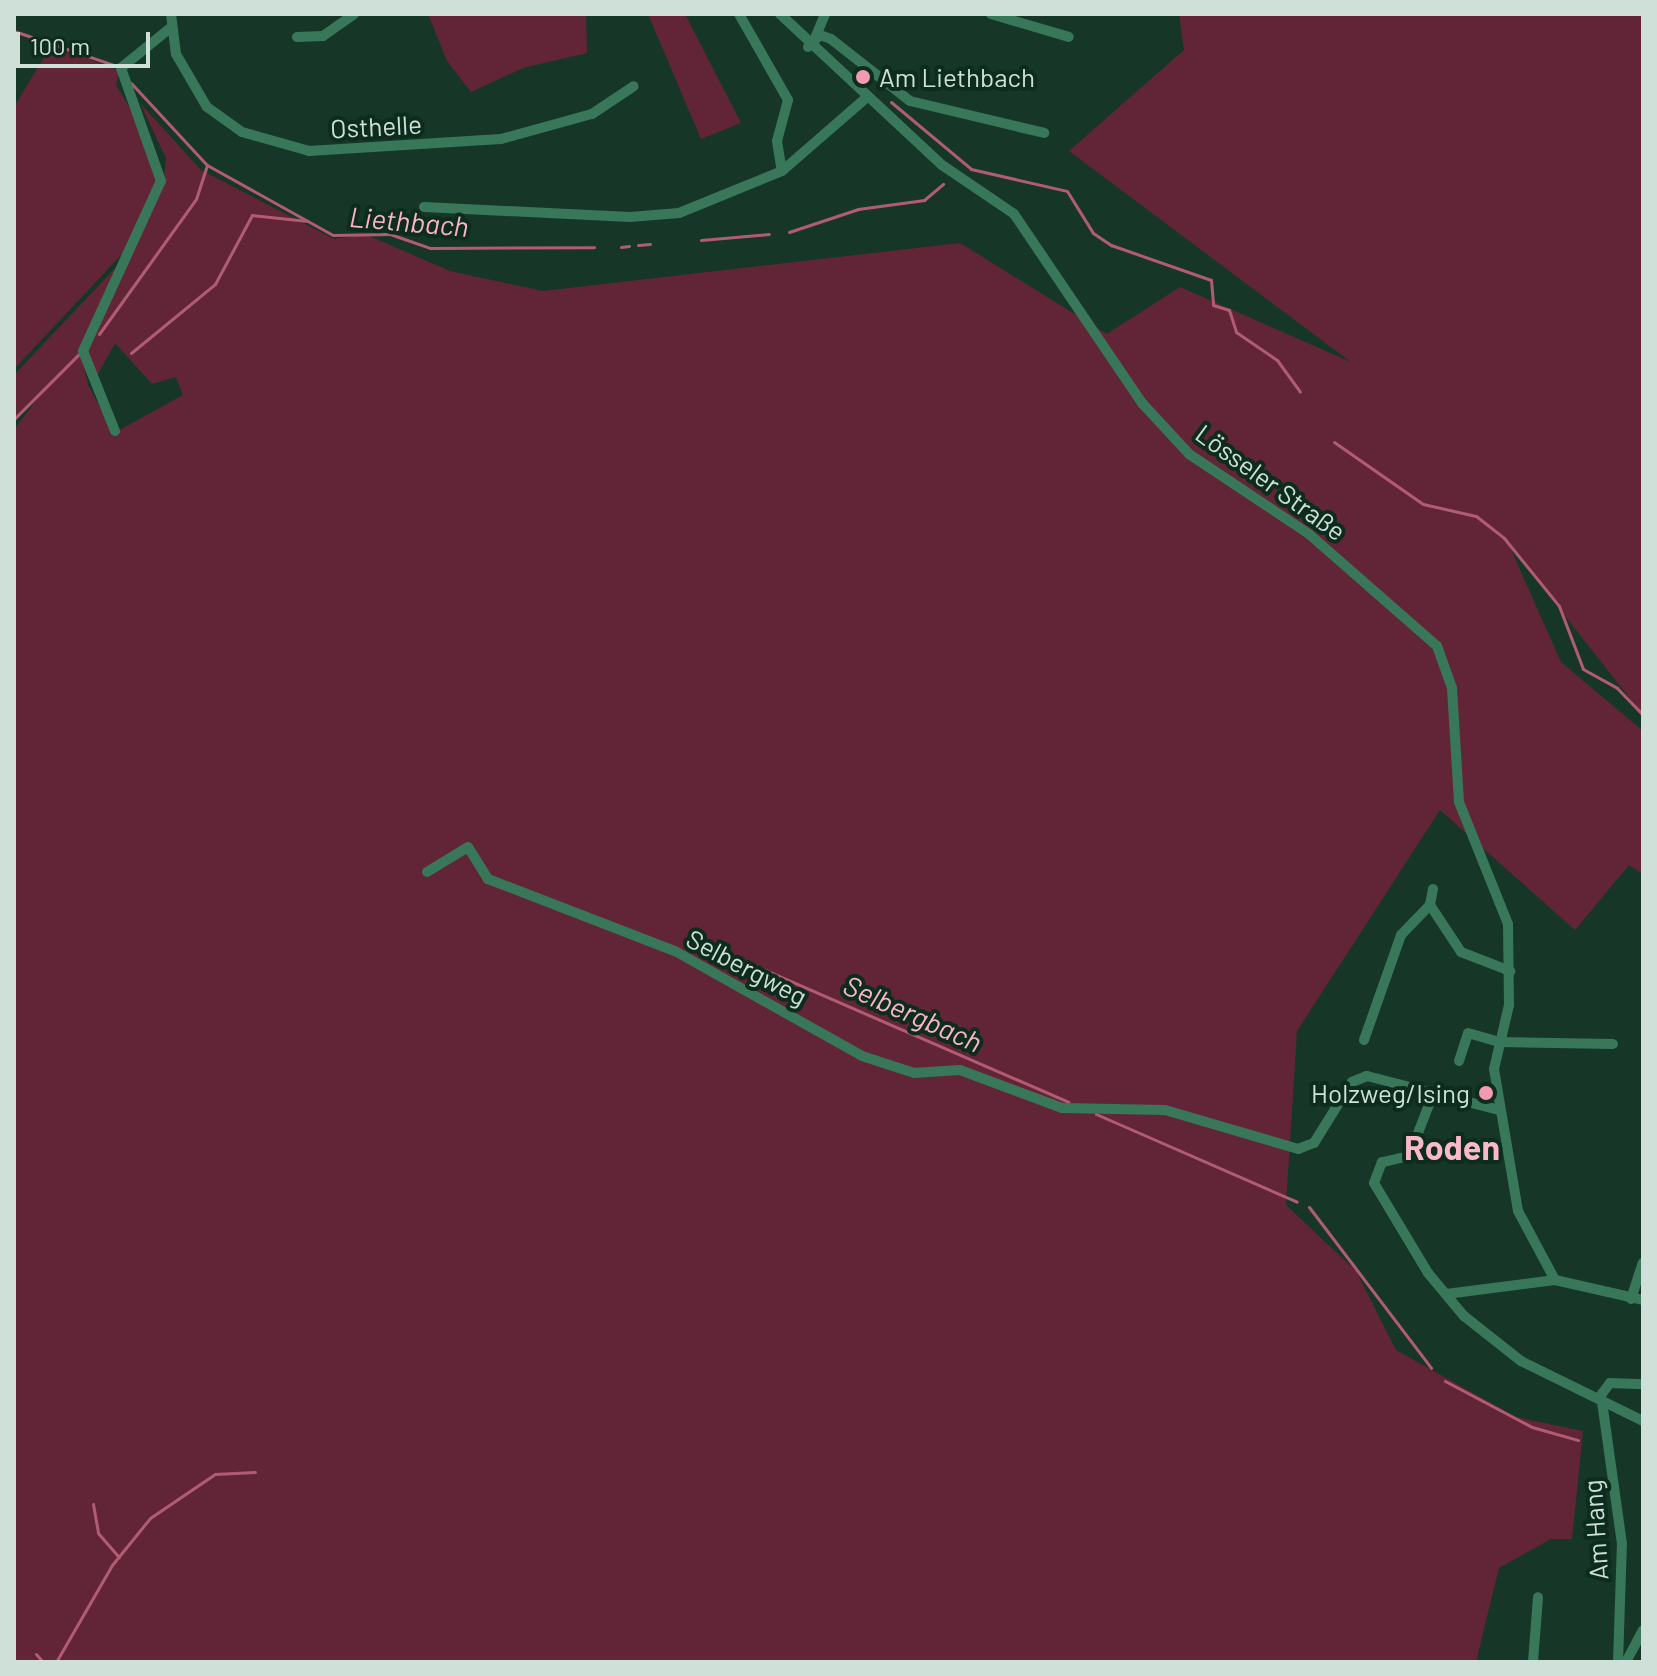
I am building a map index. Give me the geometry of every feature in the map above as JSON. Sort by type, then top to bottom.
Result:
[{"type":"street","name":"Osthelle","points":[[171,14],[169,29],[189,84],[207,107],[242,132],[309,151],[501,139],[592,114],[634,86]]},
{"type":"street","points":[[297,37],[323,36],[354,14]]},
{"type":"street","points":[[739,14],[788,100],[777,141],[782,171]]},
{"type":"street","name":"Lösseler Straße","points":[[780,14],[947,169],[1014,214],[1142,403],[1189,454],[1309,534],[1437,646],[1452,688],[1459,802],[1502,897],[1510,971],[1494,1069],[1499,1110],[1518,1211],[1555,1280]]},
{"type":"street","points":[[825,14],[812,42],[864,60],[882,85],[910,101],[1044,133]]},
{"type":"street","points":[[991,14],[1069,37]]},
{"type":"street","points":[[115,431],[83,351],[161,181],[121,68],[169,29]]},
{"type":"street","points":[[424,207],[630,217],[679,213],[782,171],[867,97]]},
{"type":"street","name":"Selbergweg","points":[[427,872],[468,847],[488,879],[675,951],[862,1056],[914,1073],[960,1070],[1062,1108],[1165,1110],[1298,1149],[1324,1131],[1352,1082],[1367,1076],[1432,1097],[1499,1110]]},
{"type":"street","points":[[1364,1040],[1401,935],[1430,905],[1433,889]]},
{"type":"street","points":[[1430,905],[1461,952],[1510,971]]},
{"type":"street","points":[[1459,1061],[1468,1033],[1500,1042],[1613,1044]]},
{"type":"street","points":[[1432,1097],[1409,1156],[1382,1162],[1374,1183],[1446,1294],[1521,1361],[1601,1395],[1643,1421]]},
{"type":"street","points":[[1446,1294],[1555,1280],[1637,1300],[1643,1263]]},
{"type":"street","points":[[1601,1395],[1610,1383],[1643,1384]]},
{"type":"street","name":"Am Hang","points":[[1601,1395],[1622,1544],[1618,1662]]},
{"type":"street","points":[[1533,1662],[1538,1597]]},
{"type":"street","points":[[1626,1662],[1643,1630]]},
{"type":"shaded area","points":[[428,14],[586,14],[587,53],[523,68],[471,92],[447,61]]},
{"type":"shaded area","points":[[648,14],[685,14],[741,123],[701,139]]},
{"type":"shaded area","points":[[1179,14],[1643,14],[1643,715],[1509,545],[1561,662],[1643,731],[1643,874],[1629,865],[1575,930],[1440,810],[1297,1031],[1286,1205],[1356,1271],[1396,1350],[1516,1417],[1583,1431],[1572,1539],[1551,1539],[1499,1568],[1476,1662],[14,1662],[14,430],[48,384],[14,423],[14,375],[122,261],[82,356],[88,385],[114,433],[183,395],[176,377],[152,384],[115,343],[93,383],[86,352],[164,180],[166,158],[140,103],[201,170],[334,239],[367,235],[450,271],[543,291],[960,243],[1107,334],[1180,287],[1351,362],[1069,151],[1184,50]]},
{"type":"shaded area","points":[[52,44],[119,71],[116,85],[139,123],[159,180],[123,253],[14,369],[14,107]]},
{"type":"waterway","name":"Liethbach","points":[[14,31],[117,66]]},
{"type":"waterway","points":[[860,70],[870,78]]},
{"type":"waterway","name":"Liethbach","points":[[131,83],[207,165],[333,235],[390,234],[430,248],[594,247]]},
{"type":"waterway","points":[[891,102],[971,169],[1067,191],[1093,233],[1111,245],[1211,280],[1213,305],[1229,310],[1236,332],[1277,360],[1300,392]]},
{"type":"waterway","points":[[99,334],[196,199],[207,165]]},
{"type":"waterway","name":"Liethbach","points":[[789,232],[858,209],[924,200],[943,184]]},
{"type":"waterway","points":[[131,353],[215,284],[252,215],[308,221]]},
{"type":"waterway","name":"Liethbach","points":[[701,240],[769,234]]},
{"type":"waterway","name":"Liethbach","points":[[638,245],[650,244]]},
{"type":"waterway","name":"Liethbach","points":[[621,247],[629,246]]},
{"type":"waterway","points":[[14,419],[78,355]]},
{"type":"waterway","points":[[1334,442],[1423,504],[1476,516],[1504,538],[1559,606],[1583,669],[1617,688],[1643,715]]},
{"type":"waterway","name":"Selbergbach","points":[[742,960],[1068,1102]]},
{"type":"waterway","name":"Selbergbach","points":[[1096,1114],[1297,1202]]},
{"type":"waterway","name":"Selbergbach","points":[[1309,1207],[1431,1368]]},
{"type":"waterway","name":"Selbergbach","points":[[1445,1381],[1532,1427],[1578,1440]]},
{"type":"waterway","points":[[56,1662],[112,1565],[150,1518],[215,1474],[255,1472]]},
{"type":"waterway","points":[[93,1504],[98,1533],[119,1557]]},
{"type":"waterway","points":[[36,1654],[43,1662]]},
{"type":"place","name":"Am Liethbach","points":[[863,77]]},
{"type":"place","name":"Holzweg/Ising","points":[[1486,1093]]},
{"type":"district","name":"Roden","points":[[1452,1147]]}]
